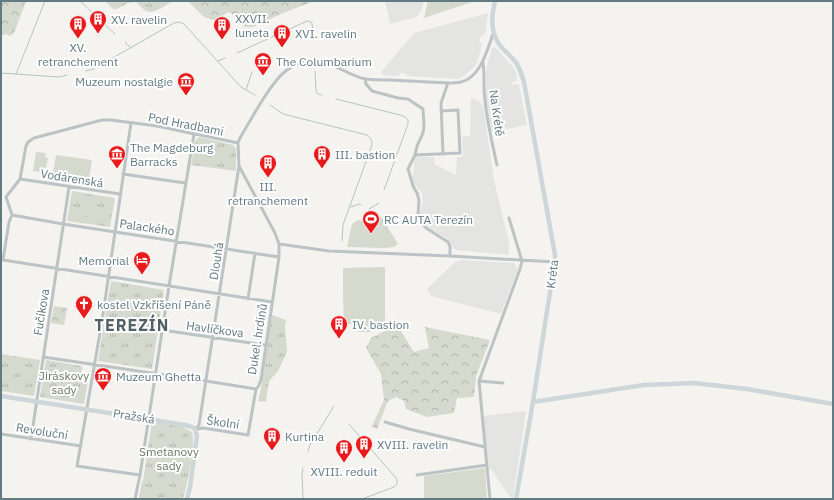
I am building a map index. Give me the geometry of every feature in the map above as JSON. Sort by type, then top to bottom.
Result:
[{"type":"street","points":[[238,143],[271,86],[286,70],[302,63],[320,62],[328,64],[365,79],[448,83],[461,82],[470,78],[483,63],[493,34],[492,25],[495,1]]},
{"type":"street","name":"Kréta","points":[[493,34],[517,64],[524,82],[555,255],[533,402],[516,499]]},
{"type":"street","name":"Na Krétě","points":[[483,63],[486,116],[497,165]]},
{"type":"street","points":[[365,79],[366,84],[372,91],[408,99],[423,109],[423,133],[416,146],[415,155],[408,169],[419,200],[418,216],[420,221],[426,228],[448,242],[450,246],[450,256]]},
{"type":"street","points":[[443,154],[441,103],[448,83]]},
{"type":"street","points":[[415,155],[460,153],[458,110],[441,111]]},
{"type":"street","name":"Pod Hradbami","points":[[20,180],[28,142],[34,138],[102,120],[157,126],[238,143]]},
{"type":"street","points":[[131,123],[77,466],[140,475]]},
{"type":"street","points":[[135,499],[194,134]]},
{"type":"street","name":"Dlouhá","points":[[195,429],[199,424],[227,249],[239,166],[238,143]]},
{"type":"street","points":[[239,166],[275,233],[279,244],[329,251],[555,262]]},
{"type":"street","points":[[123,174],[185,184]]},
{"type":"street","points":[[20,180],[6,197],[12,215],[3,260],[272,302]]},
{"type":"street","name":"Vodárenská","points":[[20,180],[120,194]]},
{"type":"street","name":"Fučíkova","points":[[31,439],[69,187]]},
{"type":"street","name":"Palackého","points":[[12,215],[279,257]]},
{"type":"street","points":[[490,499],[479,380],[514,288],[522,260],[509,218]]},
{"type":"street","name":"Dukel. hrdinů","points":[[248,435],[256,389],[261,380],[279,257],[279,244]]},
{"type":"street","points":[[248,299],[255,253]]},
{"type":"street","name":"Havlíčkova","points":[[162,330],[265,345]]},
{"type":"street","points":[[43,357],[256,389]]},
{"type":"street","points":[[479,380],[503,383]]},
{"type":"street","points":[[533,402],[644,385],[694,383],[746,389],[833,404]]},
{"type":"street","name":"Pražská","points":[[1,396],[185,425],[195,429]]},
{"type":"street","points":[[385,422],[409,430],[485,447]]},
{"type":"street","name":"Školní","points":[[195,429],[203,428],[248,435]]},
{"type":"street","points":[[186,499],[198,436],[195,429]]},
{"type":"street","name":"Revoluční","points":[[1,434],[81,446]]},
{"type":"street","points":[[418,475],[487,465]]},
{"type":"shaded area","points":[[385,1],[424,1],[421,11],[417,17],[390,24]]},
{"type":"shaded area","points":[[488,13],[485,34],[480,37],[479,41],[482,45],[476,65],[464,76],[458,79],[406,76],[406,74],[400,73],[399,76],[382,75],[381,72],[414,33]]},
{"type":"shaded area","points":[[495,47],[516,72],[517,79],[516,81],[512,82],[513,85],[519,85],[527,125],[491,132],[486,102],[486,75],[492,48]]},
{"type":"shaded area","points":[[471,98],[480,102],[483,106],[494,180],[509,243],[509,255],[455,250],[446,238],[427,226],[419,215],[423,201],[422,193],[412,182],[415,157],[434,157],[434,164],[456,175],[457,157],[463,157],[462,137],[470,136]]},
{"type":"shaded area","points":[[462,260],[514,263],[518,269],[501,314],[431,296],[427,289],[455,262]]},
{"type":"shaded area","points":[[526,411],[513,498],[510,497],[491,469],[489,469],[483,416]]},
{"type":"green space","points":[[1,1],[26,1],[14,33],[10,36],[6,34],[1,36]]},
{"type":"green space","points":[[105,1],[173,1],[158,10],[149,12],[143,9],[136,2],[128,3],[117,9],[113,9]]},
{"type":"green space","points":[[188,1],[314,1],[253,27],[246,27],[243,26],[229,12],[213,20],[204,17]]},
{"type":"green space","points":[[428,1],[475,1],[424,18]]},
{"type":"green space","points":[[199,137],[233,145],[236,149],[236,171],[191,165],[195,141]]},
{"type":"green space","points":[[36,152],[46,153],[45,157],[48,158],[46,168],[44,168],[43,172],[33,171]]},
{"type":"green space","points":[[56,155],[92,160],[89,179],[53,174]]},
{"type":"green space","points":[[72,191],[115,198],[110,227],[67,221]]},
{"type":"green space","points":[[82,195],[95,197],[92,217],[79,215]]},
{"type":"green space","name":"RC AUTA Terezín","points":[[380,215],[398,244],[394,247],[385,248],[347,247],[352,224],[360,220],[367,224]]},
{"type":"green space","points":[[385,267],[385,323],[365,324],[371,324],[371,332],[358,332],[357,324],[344,324],[343,268]]},
{"type":"green space","points":[[111,281],[164,290],[152,369],[98,361]]},
{"type":"green space","points":[[54,306],[67,308],[64,325],[51,323]]},
{"type":"green space","points":[[272,315],[286,320],[285,327],[287,352],[278,371],[269,381],[266,402],[258,401]]},
{"type":"green space","points":[[397,325],[414,352],[429,348],[425,327],[490,340],[476,376],[474,397],[457,398],[454,413],[427,417],[406,409],[404,401],[396,397],[388,401],[377,429],[372,426],[384,400],[381,374],[366,348],[371,338]]},
{"type":"green space","points":[[1,354],[40,360],[34,396],[1,391]]},
{"type":"green space","name":"Jiráskovy sady","points":[[46,360],[81,366],[83,369],[81,370],[84,374],[86,373],[89,375],[84,404],[40,397]]},
{"type":"green space","name":"Smetanovy sady","points":[[152,422],[181,426],[192,432],[192,455],[183,499],[139,499]]},
{"type":"green space","points":[[485,468],[487,499],[424,499],[424,476]]},
{"type":"waterway","points":[[16,74],[45,1]]},
{"type":"waterway","points":[[80,1],[115,34]]},
{"type":"waterway","points":[[237,53],[307,21],[312,23],[313,33]]},
{"type":"waterway","points":[[86,71],[93,69],[174,23],[179,22],[184,24],[241,87],[255,95]]},
{"type":"waterway","points":[[125,42],[131,48]]},
{"type":"waterway","points":[[218,61],[225,58]]},
{"type":"waterway","points":[[315,71],[316,92],[322,95]]},
{"type":"waterway","points":[[246,90],[252,72]]},
{"type":"waterway","points":[[1,73],[59,77],[67,75]]},
{"type":"waterway","points":[[336,99],[400,115],[408,120],[408,124],[384,190]]},
{"type":"waterway","points":[[270,105],[283,114],[367,135],[371,139],[372,145],[343,225],[342,241]]},
{"type":"waterway","points":[[369,209],[379,203]]},
{"type":"waterway","points":[[351,207],[359,204],[361,205]]},
{"type":"waterway","points":[[308,451],[310,445],[334,406]]},
{"type":"waterway","points":[[349,424],[397,481],[394,487],[362,499]]},
{"type":"waterway","points":[[303,468],[303,499]]},
{"type":"place","name":"XV. ravelin","points":[[98,34]]},
{"type":"place","name":"XV. retranchement","points":[[78,39]]},
{"type":"place","name":"XXVII. luneta","points":[[222,40]]},
{"type":"place","name":"XVI. ravelin","points":[[282,48]]},
{"type":"place","name":"The Columbarium","points":[[263,76]]},
{"type":"place","name":"Muzeum nostalgie","points":[[186,96]]},
{"type":"place","name":"The Magdeburg Barracks","points":[[117,169]]},
{"type":"place","name":"III. bastion","points":[[322,169]]},
{"type":"place","name":"III. retranchement","points":[[268,178]]},
{"type":"place","name":"RC AUTA Terezín","points":[[371,234]]},
{"type":"place","name":"Memorial","points":[[142,275]]},
{"type":"place","name":"kostel Vzkříšení Páně","points":[[84,319]]},
{"type":"place","name":"IV. bastion","points":[[339,339]]},
{"type":"place","name":"Muzeum Ghetta","points":[[103,391]]},
{"type":"place","name":"Kurtina","points":[[272,451]]},
{"type":"place","name":"XVIII. ravelin","points":[[364,459]]},
{"type":"place","name":"XVIII. reduit","points":[[344,463]]},
{"type":"district","name":"TEREZÍN","points":[[132,325]]}]
